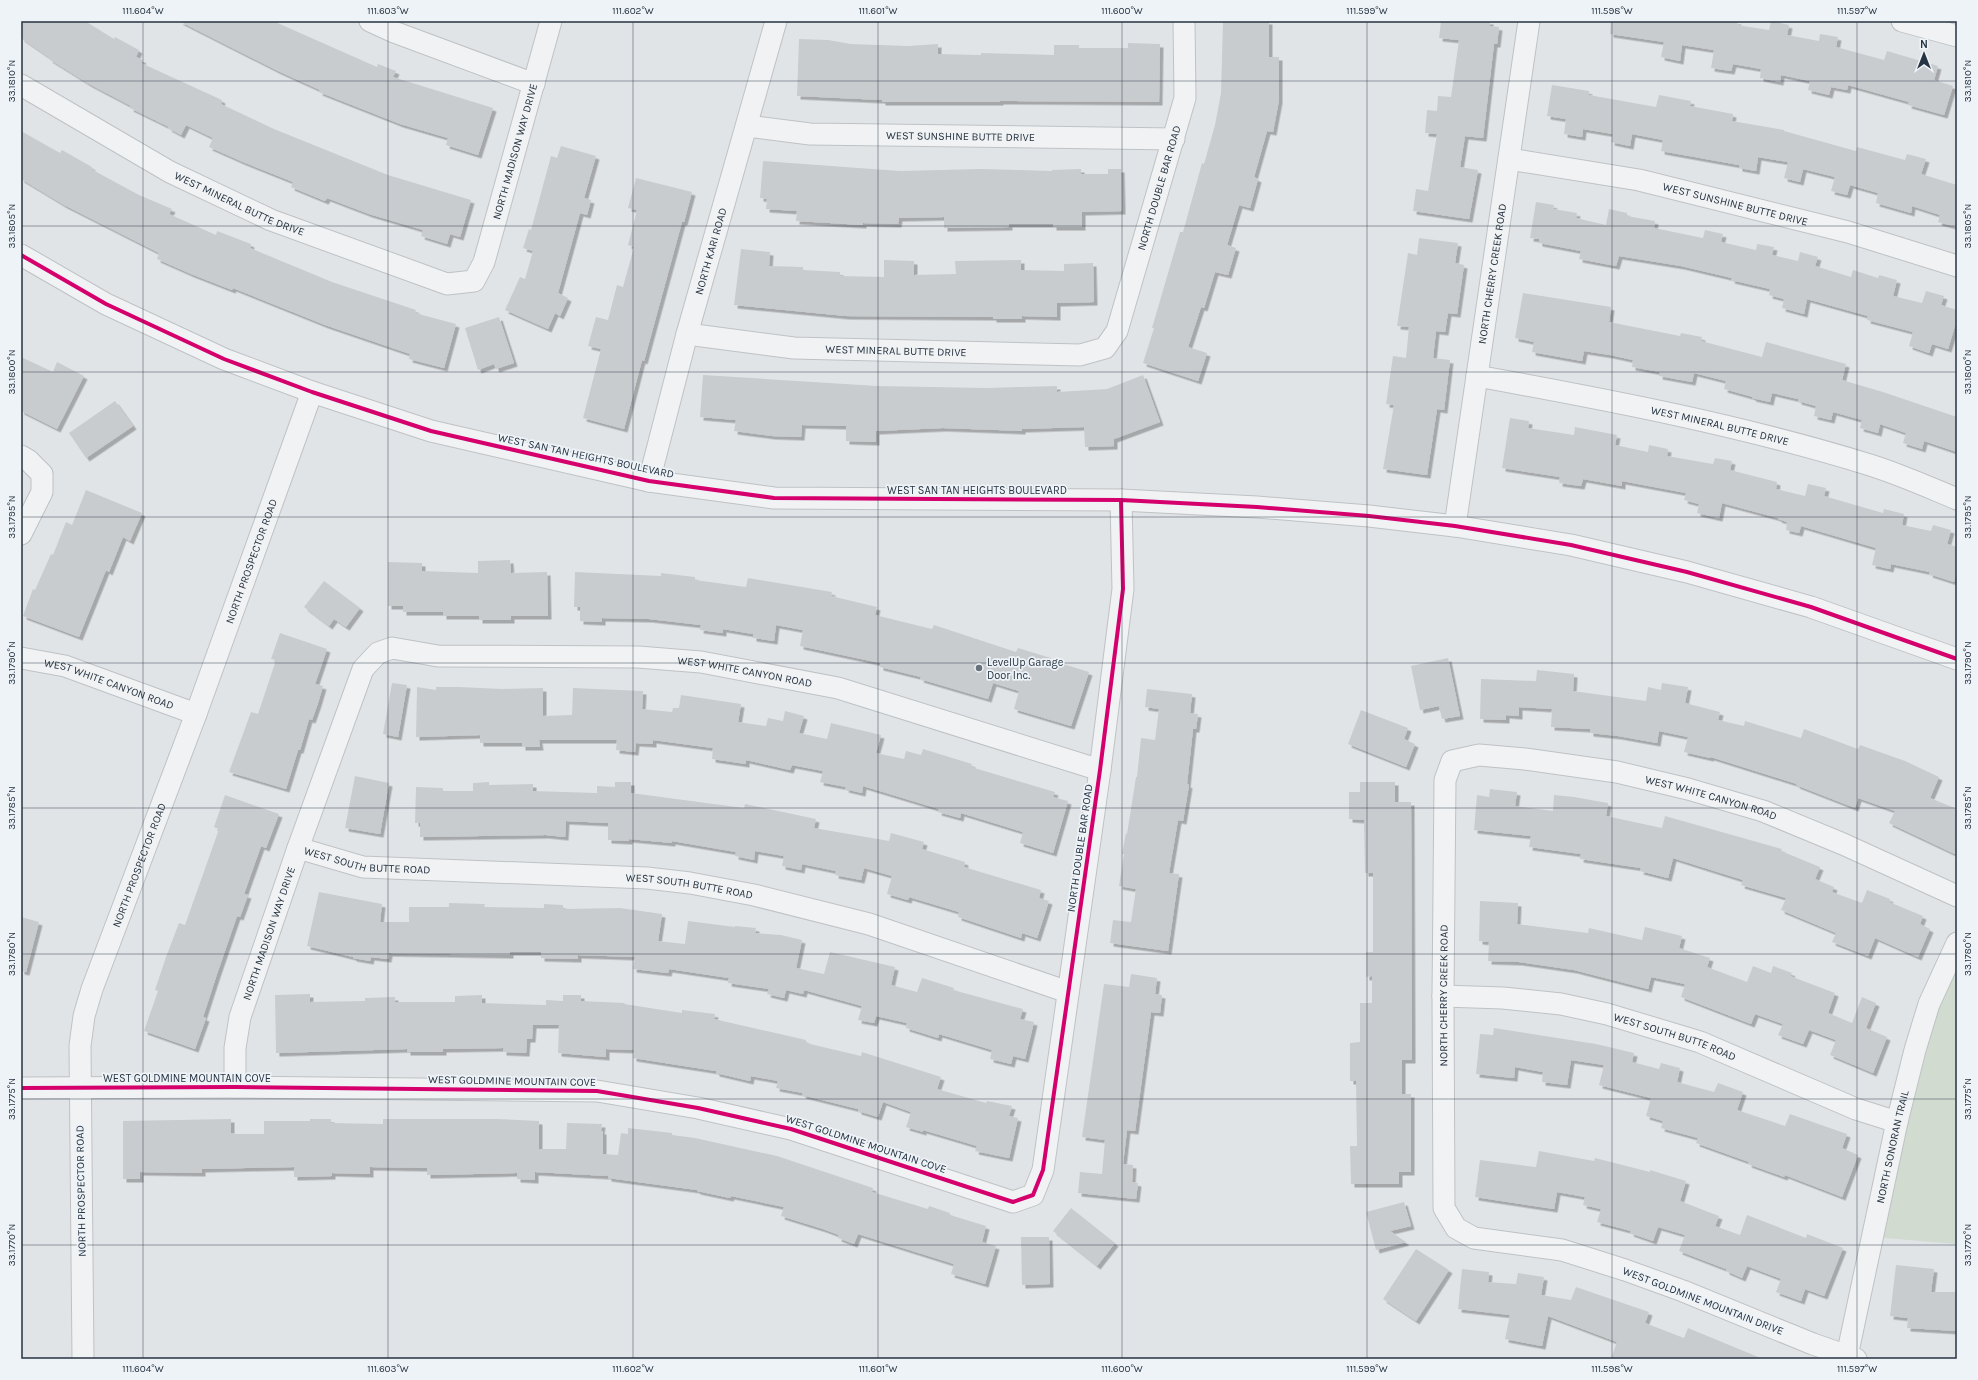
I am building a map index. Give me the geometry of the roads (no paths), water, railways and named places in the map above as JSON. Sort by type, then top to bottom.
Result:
[{"type":"street","points":[[370,21],[394,32],[534,84]]},
{"type":"street","name":"NORTH MADISON WAY DRIVE","points":[[474,281],[484,262],[551,21]]},
{"type":"street","name":"NORTH KARI ROAD","points":[[649,481],[687,334],[776,21]]},
{"type":"street","name":"NORTH DOUBLE BAR ROAD","points":[[1105,348],[1117,331],[1185,98],[1184,21]]},
{"type":"street","name":"NORTH CHERRY CREEK ROAD","points":[[1455,526],[1529,21]]},
{"type":"street","points":[[1902,21],[1957,36]]},
{"type":"street","name":"WEST MINERAL BUTTE DRIVE","points":[[21,84],[170,172],[271,220],[447,284],[474,281]]},
{"type":"street","name":"WEST SUNSHINE BUTTE DRIVE","points":[[747,126],[810,134],[1174,139]]},
{"type":"street","name":"WEST SUNSHINE BUTTE DRIVE","points":[[1509,159],[1639,180],[1848,232],[1957,266]]},
{"type":"street","name":"WEST SAN TAN HEIGHTS BOULEVARD","points":[[21,255],[106,304],[224,359],[312,392],[431,431],[649,481],[774,498],[1121,500],[1257,507],[1369,516],[1455,526],[1571,545],[1687,572],[1811,607],[1957,659]]},
{"type":"street","name":"WEST MINERAL BUTTE DRIVE","points":[[687,334],[794,348],[1080,355],[1105,348]]},
{"type":"street","name":"WEST MINERAL BUTTE DRIVE","points":[[1477,376],[1630,404],[1760,435],[1870,465],[1957,499]]},
{"type":"street","name":"NORTH PROSPECTOR ROAD","points":[[83,1359],[80,1046],[84,1016],[92,989],[196,714],[312,392]]},
{"type":"street","points":[[21,456],[28,460],[42,474],[42,492],[21,534]]},
{"type":"street","name":"NORTH DOUBLE BAR ROAD","points":[[1033,1194],[1043,1170],[1100,770],[1123,589],[1121,500]]},
{"type":"street","name":"WEST WHITE CANYON ROAD","points":[[378,653],[392,648],[438,656],[638,657],[701,662],[838,688],[1100,770]]},
{"type":"street","name":"NORTH MADISON WAY DRIVE","points":[[235,1087],[235,1048],[240,1017],[298,848],[363,669],[378,653]]},
{"type":"street","name":"WEST WHITE CANYON ROAD","points":[[21,658],[65,666],[196,714]]},
{"type":"street","name":"WEST WHITE CANYON ROAD","points":[[1452,762],[1479,755],[1525,759],[1617,772],[1688,789],[1763,811],[1843,844],[1957,896]]},
{"type":"street","name":"NORTH CHERRY CREEK ROAD","points":[[1452,762],[1445,780],[1443,996],[1444,1208],[1456,1228]]},
{"type":"street","name":"WEST SOUTH BUTTE ROAD","points":[[298,848],[363,867],[647,878],[690,883],[747,893],[869,924],[1068,992]]},
{"type":"street","name":"NORTH SONORAN TRAIL","points":[[1851,1357],[1897,1122],[1915,1050],[1929,1004],[1957,943]]},
{"type":"street","name":"WEST SOUTH BUTTE ROAD","points":[[1443,996],[1503,998],[1561,1004],[1607,1014],[1700,1042],[1856,1109],[1897,1122]]},
{"type":"street","name":"WEST GOLDMINE MOUNTAIN COVE","points":[[21,1088],[235,1087],[597,1091],[698,1108],[791,1129],[1013,1202],[1033,1194]]},
{"type":"street","name":"WEST GOLDMINE MOUNTAIN DRIVE","points":[[1456,1228],[1474,1238],[1562,1250],[1625,1270],[1683,1291],[1813,1344],[1851,1357]]},
{"type":"place","name":"LevelUp Garage Door Inc.","points":[[979,668]]}]
